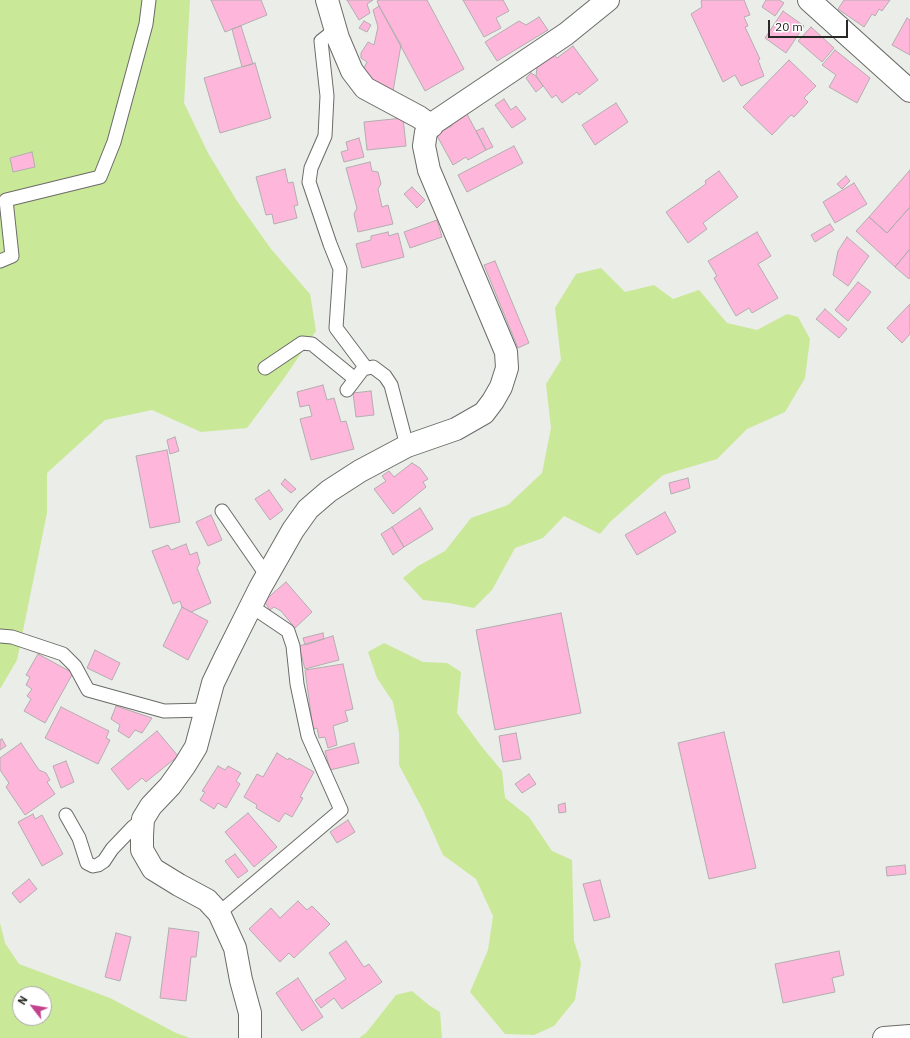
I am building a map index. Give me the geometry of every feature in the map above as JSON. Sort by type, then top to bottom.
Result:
[{"type":"street","points":[[327,0],[335,30],[352,71],[365,88],[419,117],[432,126]]},
{"type":"street","points":[[250,1038],[250,1013],[241,980],[235,948],[219,913],[207,900],[153,869],[142,850],[143,819],[151,806],[174,780],[196,747],[213,683],[267,576],[293,530],[308,509],[329,491],[360,471],[407,446],[456,429],[484,413],[494,401],[501,387],[507,368],[506,352],[430,170],[424,146],[426,132],[435,122],[456,107],[566,34],[608,0]]},
{"type":"street","points":[[809,0],[910,91]]},
{"type":"street","points":[[884,1038],[910,1036]]},
{"type":"lane","points":[[0,261],[12,256],[6,200],[100,177],[114,142],[146,24],[149,0]]},
{"type":"lane","points":[[335,30],[321,41],[327,96],[325,136],[311,168],[309,182],[340,269],[336,328],[366,368]]},
{"type":"lane","points":[[265,368],[302,343],[312,344],[355,379]]},
{"type":"lane","points":[[347,390],[363,369],[373,368],[385,376],[391,385],[407,446]]},
{"type":"lane","points":[[222,512],[267,576]]},
{"type":"lane","points":[[219,913],[342,810],[308,736],[297,684],[293,646],[288,631],[251,606]]},
{"type":"lane","points":[[0,636],[12,637],[63,654],[75,666],[88,690],[164,711],[206,710]]},
{"type":"lane","points":[[66,815],[79,838],[87,863],[93,866],[104,861],[112,849],[133,827],[143,819]]},
{"type":"green space","points":[[0,0],[190,0],[184,103],[208,153],[237,201],[271,249],[310,294],[316,331],[285,377],[247,428],[201,432],[152,410],[105,420],[47,473],[47,513],[17,660],[0,689]]},
{"type":"green space","points":[[601,268],[625,292],[654,285],[673,299],[699,290],[727,323],[757,330],[787,314],[798,317],[810,339],[805,378],[785,412],[747,429],[717,459],[663,475],[610,522],[600,534],[564,516],[543,538],[515,548],[492,590],[474,608],[423,600],[403,578],[418,566],[445,551],[471,518],[508,505],[542,473],[551,428],[546,384],[561,360],[555,308],[576,274]]},
{"type":"green space","points":[[384,643],[423,662],[447,663],[461,672],[457,713],[502,771],[505,798],[529,817],[552,851],[572,860],[574,941],[581,963],[575,1000],[554,1026],[534,1035],[505,1034],[470,992],[488,950],[493,916],[476,879],[443,855],[423,810],[399,765],[399,733],[393,702],[377,678],[368,652]]},
{"type":"green space","points":[[0,923],[5,943],[19,964],[110,998],[176,1033],[190,1038],[0,1038]]},
{"type":"green space","points":[[412,991],[440,1012],[442,1038],[359,1038],[366,1033],[396,995]]},
{"type":"building","points":[[211,0],[261,0],[267,15],[225,32]]},
{"type":"building","points":[[347,0],[373,0],[367,4],[370,13],[359,20]]},
{"type":"building","points":[[427,0],[464,69],[425,91],[379,6],[377,1]]},
{"type":"building","points":[[463,0],[503,0],[509,11],[496,18],[501,28],[484,37]]},
{"type":"building","points":[[702,0],[744,0],[750,15],[744,17],[748,26],[745,27],[760,59],[758,60],[764,76],[741,86],[735,75],[723,82],[691,14],[702,7]]},
{"type":"building","points":[[766,0],[779,0],[784,3],[775,16],[762,7]]},
{"type":"building","points":[[844,0],[890,0],[882,11],[879,9],[875,16],[872,14],[864,27],[838,9]]},
{"type":"building","points":[[379,6],[401,45],[393,91],[370,80],[364,68],[367,62],[361,58],[361,53],[368,42],[374,45],[378,27],[373,10]]},
{"type":"building","points":[[783,11],[804,26],[786,53],[765,38]]},
{"type":"building","points":[[539,17],[548,30],[497,61],[485,42],[519,21],[526,25]]},
{"type":"building","points":[[907,18],[910,20],[910,55],[892,45]]},
{"type":"building","points":[[364,21],[371,25],[367,32],[359,28]]},
{"type":"building","points":[[241,26],[253,64],[242,67],[232,29]]},
{"type":"building","points":[[811,27],[834,48],[822,62],[798,41]]},
{"type":"building","points":[[573,46],[598,80],[579,95],[577,92],[562,103],[556,95],[552,98],[536,76],[537,67],[554,55],[557,58]]},
{"type":"building","points":[[835,50],[870,78],[857,103],[829,87],[836,75],[822,65]]},
{"type":"building","points":[[789,60],[816,86],[804,98],[808,102],[794,117],[791,115],[772,135],[743,107]]},
{"type":"building","points":[[255,63],[271,118],[220,133],[204,78]]},
{"type":"building","points":[[531,73],[536,76],[543,86],[536,92],[526,78]]},
{"type":"building","points":[[504,99],[511,110],[516,106],[526,119],[512,128],[495,105]]},
{"type":"building","points":[[616,103],[628,122],[595,145],[582,125]]},
{"type":"building","points":[[467,114],[486,150],[468,160],[466,157],[453,165],[436,134],[452,126],[451,123]]},
{"type":"building","points":[[403,118],[406,146],[367,150],[364,122]]},
{"type":"building","points":[[483,128],[493,147],[486,150],[476,131]]},
{"type":"building","points":[[359,138],[364,157],[344,162],[341,152],[348,150],[346,142]]},
{"type":"building","points":[[514,146],[523,163],[467,192],[458,175]]},
{"type":"building","points":[[32,152],[35,167],[13,172],[10,158]]},
{"type":"building","points":[[370,162],[372,171],[378,172],[381,184],[378,189],[382,207],[388,205],[393,224],[358,232],[354,214],[357,208],[346,168]]},
{"type":"building","points":[[285,169],[288,183],[293,182],[298,205],[294,206],[297,218],[274,224],[272,214],[266,215],[256,177]]},
{"type":"building","points":[[910,170],[910,207],[887,233],[869,217]]},
{"type":"building","points":[[719,171],[738,197],[703,223],[707,229],[688,243],[666,212],[706,184],[705,181]]},
{"type":"building","points":[[846,176],[850,181],[842,189],[837,184]]},
{"type":"building","points":[[854,183],[867,204],[835,223],[823,202]]},
{"type":"building","points":[[412,187],[425,200],[417,208],[404,194]]},
{"type":"building","points":[[910,207],[910,249],[895,267],[856,231],[869,217],[887,233]]},
{"type":"building","points":[[437,220],[442,237],[410,248],[404,232]]},
{"type":"building","points":[[830,224],[834,230],[815,242],[811,235]]},
{"type":"building","points":[[388,232],[389,236],[398,233],[404,257],[362,268],[356,244],[371,240],[371,236]]},
{"type":"building","points":[[757,232],[771,256],[758,264],[778,298],[752,313],[749,308],[736,316],[714,278],[717,276],[708,261]]},
{"type":"building","points":[[847,237],[869,256],[848,286],[833,275],[838,251]]},
{"type":"building","points":[[910,249],[910,277],[909,279],[895,267]]},
{"type":"building","points":[[495,261],[529,343],[518,348],[484,265]]},
{"type":"building","points":[[858,282],[871,292],[848,321],[835,310]]},
{"type":"building","points":[[910,304],[910,334],[902,343],[887,328]]},
{"type":"building","points":[[825,309],[847,329],[839,338],[816,319]]},
{"type":"building","points":[[323,385],[327,400],[334,398],[341,422],[346,421],[354,449],[311,460],[300,419],[312,416],[309,405],[300,407],[297,392]]},
{"type":"building","points":[[371,391],[374,415],[356,417],[353,393]]},
{"type":"building","points":[[175,437],[179,451],[170,454],[167,440]]},
{"type":"building","points":[[167,450],[180,522],[150,528],[136,456]]},
{"type":"building","points":[[412,463],[420,468],[428,479],[423,482],[426,487],[393,514],[374,489],[386,481],[382,476],[389,471],[394,477]]},
{"type":"building","points":[[688,478],[690,488],[671,494],[669,483]]},
{"type":"building","points":[[285,479],[296,489],[291,493],[281,484]]},
{"type":"building","points":[[269,490],[283,510],[270,520],[255,499]]},
{"type":"building","points":[[420,508],[433,529],[404,547],[392,527]]},
{"type":"building","points":[[665,512],[676,532],[637,555],[625,535]]},
{"type":"building","points":[[211,515],[222,540],[208,546],[196,522]]},
{"type":"building","points":[[392,527],[404,547],[393,555],[381,534]]},
{"type":"building","points":[[186,544],[190,555],[197,552],[200,563],[197,568],[211,603],[191,612],[182,607],[180,601],[173,604],[152,551],[168,545],[171,550]]},
{"type":"building","points":[[286,582],[312,612],[295,628],[281,611],[274,607],[270,610],[264,601]]},
{"type":"building","points":[[182,607],[208,621],[188,660],[163,646]]},
{"type":"building","points":[[561,613],[581,713],[495,730],[476,630]]},
{"type":"building","points":[[323,633],[324,639],[305,645],[303,638]]},
{"type":"building","points":[[333,636],[339,660],[305,669],[299,646]]},
{"type":"building","points":[[95,650],[120,663],[112,680],[87,668]]},
{"type":"building","points":[[38,654],[73,673],[45,723],[24,711],[31,699],[27,696],[32,689],[26,685],[30,677],[26,675]]},
{"type":"building","points":[[343,664],[353,709],[345,711],[348,721],[333,726],[337,745],[328,748],[325,737],[319,738],[317,728],[313,729],[305,670]]},
{"type":"building","points":[[116,706],[152,718],[142,733],[135,730],[129,738],[118,731],[120,725],[111,719]]},
{"type":"building","points":[[61,707],[109,731],[106,738],[110,740],[98,764],[45,738]]},
{"type":"building","points":[[157,731],[178,756],[146,782],[142,778],[128,790],[111,769]]},
{"type":"building","points":[[724,732],[756,868],[709,879],[678,743]]},
{"type":"building","points":[[516,733],[521,759],[503,762],[499,736]]},
{"type":"building","points":[[2,739],[6,746],[0,750],[0,740]]},
{"type":"building","points":[[21,743],[39,770],[46,773],[50,780],[47,782],[55,794],[25,815],[6,787],[9,783],[0,770],[0,758]]},
{"type":"building","points":[[354,743],[359,763],[330,770],[325,751]]},
{"type":"building","points":[[277,753],[288,760],[289,758],[314,772],[300,797],[303,798],[292,817],[285,813],[279,822],[256,808],[257,805],[244,797],[257,774],[263,777]]},
{"type":"building","points":[[66,761],[74,782],[61,788],[53,766]]},
{"type":"building","points":[[218,766],[225,770],[228,766],[241,773],[236,781],[240,784],[226,808],[218,803],[214,809],[200,800],[205,792],[202,791]]},
{"type":"building","points":[[529,774],[536,784],[522,793],[515,784]]},
{"type":"building","points":[[565,803],[566,812],[559,813],[558,805]]},
{"type":"building","points":[[248,813],[277,847],[254,867],[225,832]]},
{"type":"building","points":[[33,814],[35,819],[42,815],[63,854],[42,866],[18,822]]},
{"type":"building","points":[[348,820],[355,832],[337,843],[330,832]]},
{"type":"building","points":[[235,854],[248,871],[238,878],[225,861]]},
{"type":"building","points":[[905,865],[906,874],[887,876],[886,867]]},
{"type":"building","points":[[29,879],[37,889],[20,903],[12,893]]},
{"type":"building","points":[[600,880],[610,917],[594,921],[583,884]]},
{"type":"building","points":[[298,901],[307,910],[312,906],[330,924],[294,958],[289,953],[280,962],[249,929],[271,908],[280,918]]},
{"type":"building","points":[[169,928],[199,932],[196,957],[191,957],[186,1001],[160,998]]},
{"type":"building","points":[[116,933],[131,937],[120,981],[105,977]]},
{"type":"building","points":[[346,941],[364,967],[369,964],[382,982],[342,1009],[334,998],[321,1008],[315,1000],[346,979],[329,953]]},
{"type":"building","points":[[839,951],[844,975],[832,978],[835,992],[783,1003],[775,964]]},
{"type":"building","points":[[298,978],[323,1017],[302,1031],[276,993]]}]
